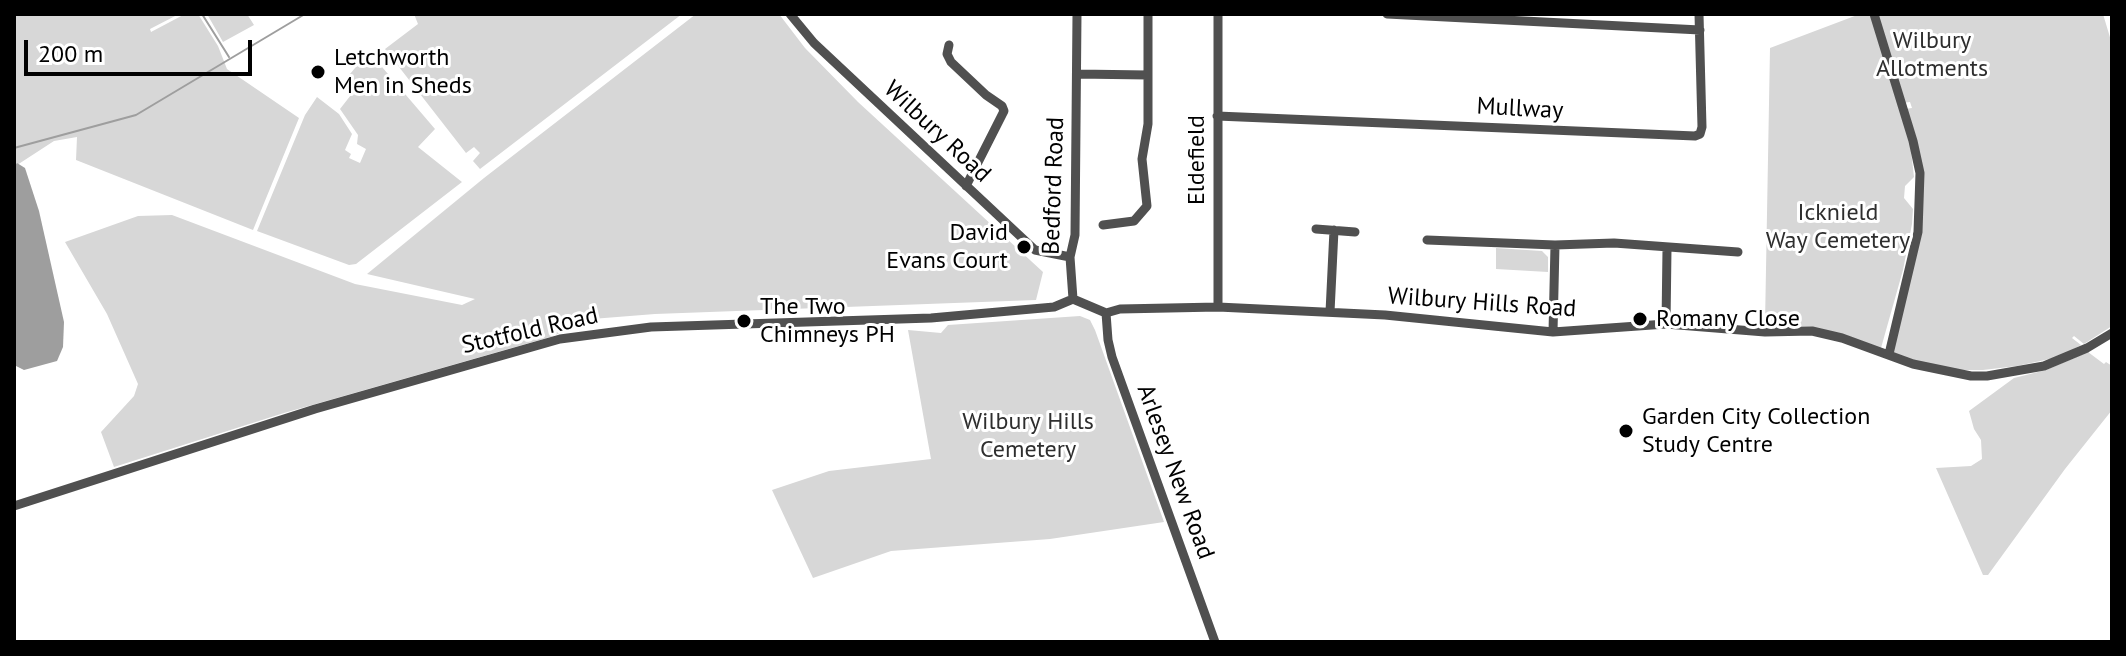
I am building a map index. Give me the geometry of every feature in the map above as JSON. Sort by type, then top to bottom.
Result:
[{"type":"street","name":"Wilbury Road","points":[[790,14],[814,43],[1035,250],[1070,257]]},
{"type":"street","name":"Bedford Road","points":[[1073,299],[1070,257],[1075,235],[1077,14]]},
{"type":"street","name":"Bedford Road","points":[[1103,225],[1134,221],[1147,206],[1142,159],[1148,124],[1148,14]]},
{"type":"street","name":"Eldefield","points":[[1218,14],[1218,307]]},
{"type":"street","points":[[1387,14],[1700,30]]},
{"type":"street","name":"Mullway","points":[[1217,116],[1695,136],[1700,134],[1702,127],[1699,14]]},
{"type":"street","points":[[1874,14],[1920,173],[1918,232],[1889,354],[1913,364],[1951,373],[1987,376],[2044,366],[2087,348],[2112,333]]},
{"type":"street","points":[[949,45],[947,54],[951,62],[1004,111],[966,186]]},
{"type":"street","points":[[1077,74],[1148,75]]},
{"type":"street","points":[[1316,229],[1355,232]]},
{"type":"street","points":[[1330,312],[1334,230]]},
{"type":"street","points":[[1427,240],[1555,245],[1614,243],[1738,252]]},
{"type":"street","points":[[1553,332],[1555,245]]},
{"type":"street","points":[[1666,324],[1667,249]]},
{"type":"street","name":"Wilbury Hills Road","points":[[1073,299],[1106,313],[1120,309],[1218,307],[1330,312],[1553,332],[1666,324],[1765,332],[1812,331],[1889,354]]},
{"type":"street","name":"Stotfold Road","points":[[14,506],[315,409],[560,339],[651,327],[931,318],[1054,307],[1073,299]]},
{"type":"street","name":"Arlesey New Road","points":[[1106,313],[1112,357],[1215,642]]},
{"type":"green space","points":[[14,14],[179,14],[150,29],[151,32],[185,14],[198,14],[218,46],[227,69],[299,118],[253,230],[76,160],[77,137],[54,141],[14,167]]},
{"type":"green space","points":[[207,14],[247,14],[254,25],[223,42]]},
{"type":"green space","points":[[414,14],[682,14],[480,169],[473,161],[480,153],[474,147],[466,153],[385,49],[418,24]]},
{"type":"green space","points":[[696,14],[779,14],[805,48],[858,102],[1043,272],[1036,300],[655,314],[554,322],[571,329],[284,413],[114,467],[101,432],[134,396],[138,384],[107,314],[65,242],[138,216],[172,215],[355,284],[462,305],[475,299],[367,274],[484,178]]},
{"type":"green space","name":"Icknield Way Cemetery","points":[[1860,14],[1870,14],[1910,142],[1914,177],[1905,186],[1904,198],[1913,209],[1912,224],[1903,270],[1881,348],[1811,329],[1765,324],[1770,48]]},
{"type":"green space","name":"Wilbury Allotments","points":[[1877,14],[2103,14],[2112,44],[2112,326],[2084,344],[2074,336],[2072,338],[2081,345],[2059,357],[1983,370],[1952,370],[1913,361],[1891,352],[1922,191],[1905,109],[1912,108],[1910,102],[1903,103]]},
{"type":"green space","points":[[365,56],[382,67],[435,129],[418,147],[462,182],[356,264],[349,265],[257,231],[305,115],[317,97],[339,114],[352,134],[345,150],[351,154],[349,158],[360,163],[366,149],[357,144],[358,135],[340,109],[354,91],[348,86],[350,74]]},
{"type":"green space","points":[[1496,248],[1542,251],[1548,257],[1548,272],[1496,269]]},
{"type":"green space","name":"Wilbury Hills Cemetery","points":[[1080,316],[1090,320],[1095,330],[1164,522],[1050,539],[891,551],[813,578],[772,490],[829,471],[931,459],[908,330],[941,333],[948,325]]},
{"type":"green space","points":[[2088,352],[2112,366],[2112,410],[1988,575],[1983,575],[1936,468],[1971,466],[1982,459],[1981,440],[1969,411],[2014,378],[2046,370]]},
{"type":"shaded area","points":[[17,163],[25,168],[39,211],[64,322],[63,347],[57,361],[24,370],[14,365],[14,167]]},
{"type":"waterway","points":[[202,14],[229,57]]},
{"type":"waterway","points":[[14,148],[136,115],[305,14]]},
{"type":"place","name":"Letchworth Men in Sheds","points":[[318,72]]},
{"type":"place","name":"David Evans Court","points":[[1024,247]]},
{"type":"place","name":"Romany Close","points":[[1640,319]]},
{"type":"place","name":"The Two Chimneys PH","points":[[744,321]]},
{"type":"place","name":"Garden City Collection Study Centre","points":[[1626,431]]}]
